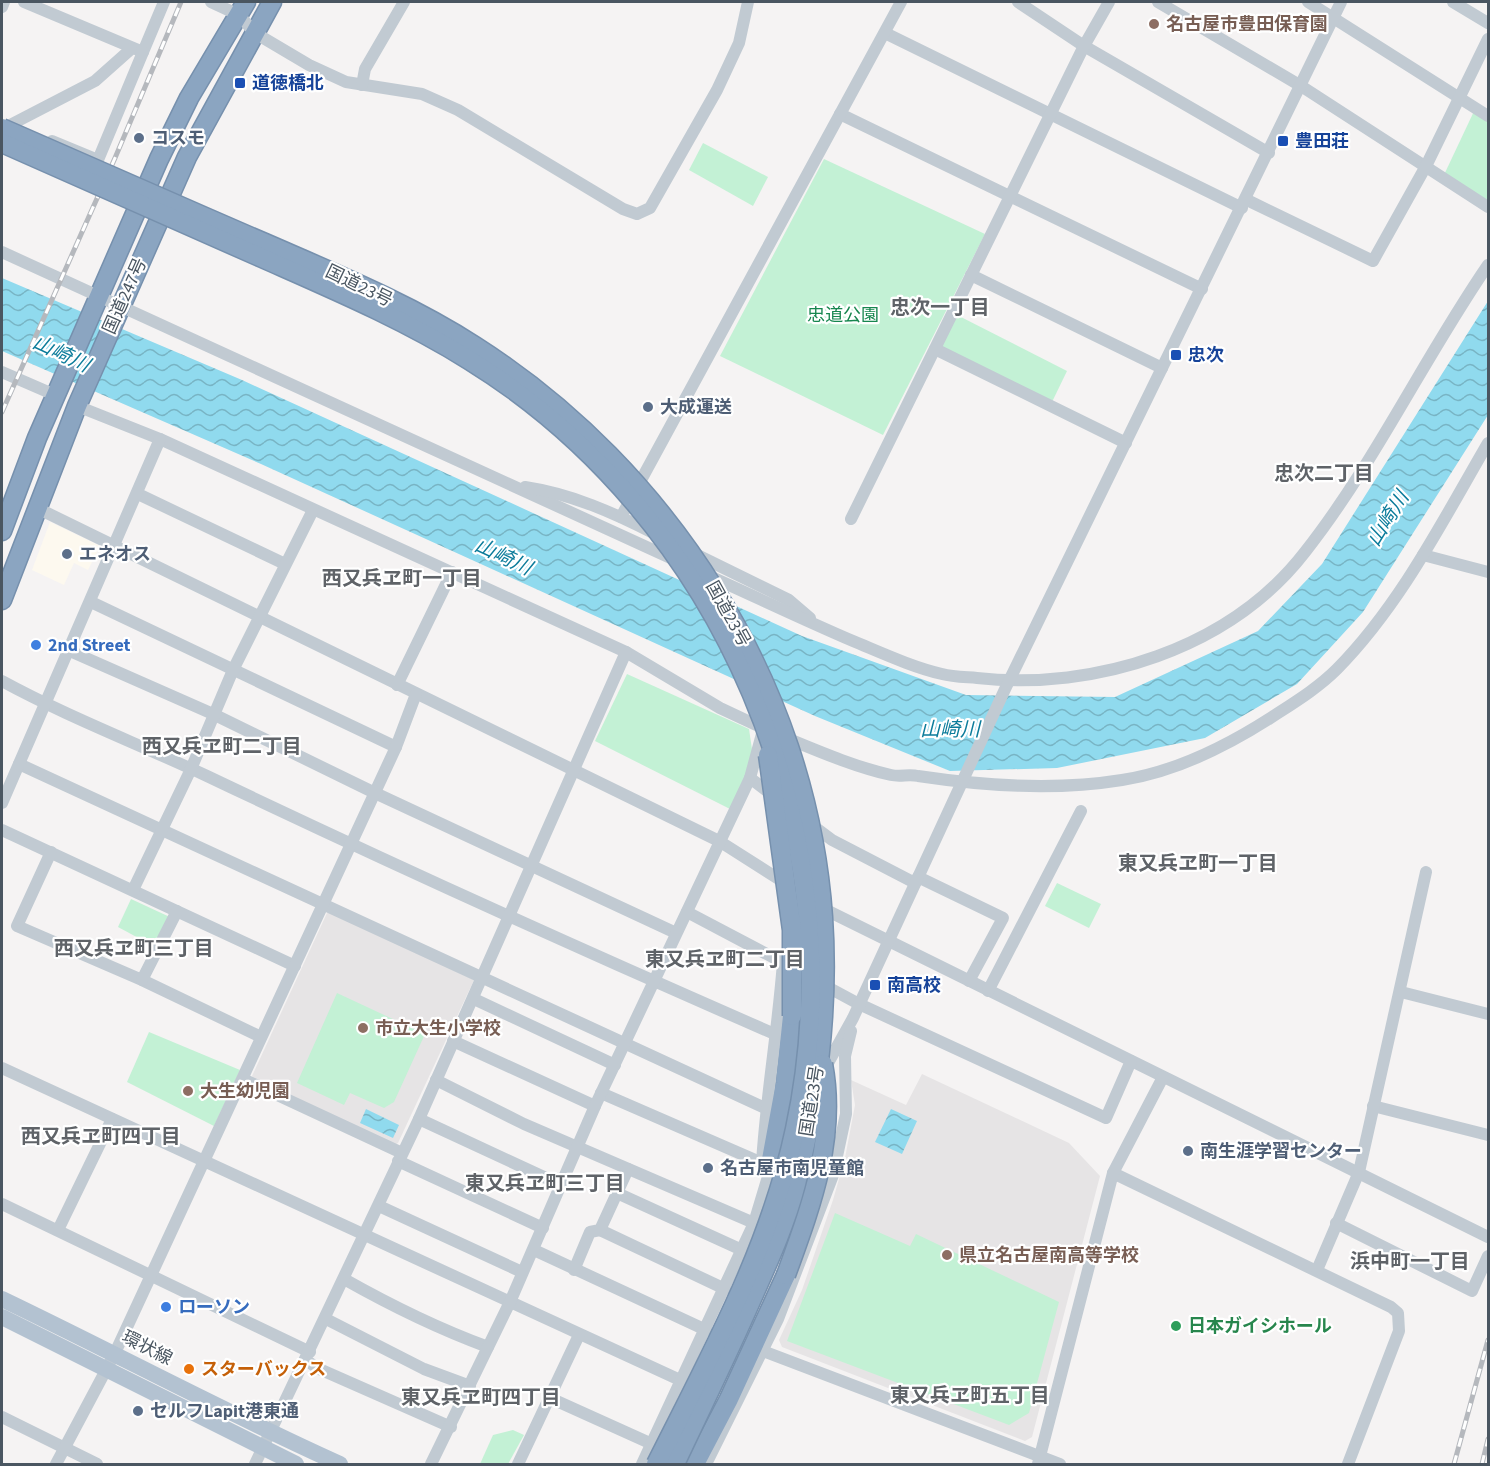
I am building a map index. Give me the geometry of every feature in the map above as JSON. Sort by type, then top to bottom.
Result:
[{"type":"highway","name":"国道247号","points":[[2,600],[79,402],[187,158],[272,2]]},
{"type":"highway","name":"国道247号","points":[[2,531],[57,392],[174,128],[242,8]]},
{"type":"highway","name":"国道23号","points":[[5,124],[330,272],[438,325],[511,371],[559,409],[605,451],[648,497],[713,584],[744,639],[769,694],[797,775],[811,836],[822,915],[824,1002],[810,1119],[795,1189],[769,1260],[675,1464]]},
{"type":"highway","name":"国道23号","points":[[2,142],[325,286],[418,331],[472,362],[526,400],[602,468],[672,548],[730,641],[765,726],[788,795],[800,856],[809,931],[810,1012],[804,1076],[793,1139],[777,1199],[742,1290],[656,1464]]},
{"type":"highway","points":[[765,726],[769,776],[792,930],[792,1016],[785,1083],[767,1166]]},
{"type":"highway","points":[[695,1464],[729,1400],[786,1275],[820,1173],[825,1142],[828,1091],[820,1048]]},
{"type":"main road","name":"環状線","points":[[2,1299],[115,1353],[269,1433],[340,1464]]},
{"type":"main road","name":"環状線","points":[[2,1317],[106,1369],[259,1457],[296,1464]]},
{"type":"street","points":[[2,7],[4,2]]},
{"type":"street","points":[[24,2],[137,51]]},
{"type":"street","points":[[5,124],[98,160],[137,51],[164,2]]},
{"type":"street","points":[[211,2],[242,8],[255,33],[309,66],[346,82],[422,94],[458,110],[623,209],[637,214],[650,208],[717,90],[739,43],[748,2]]},
{"type":"street","points":[[362,85],[365,69],[404,2]]},
{"type":"street","points":[[621,517],[901,2]]},
{"type":"street","points":[[1018,2],[1084,46],[1269,153]]},
{"type":"street","points":[[851,519],[1084,46],[1109,2]]},
{"type":"street","points":[[1158,2],[1300,86],[1488,207]]},
{"type":"street","points":[[1308,2],[1334,16],[1488,116]]},
{"type":"street","points":[[767,1166],[853,1018],[1008,684],[1341,2]]},
{"type":"street","points":[[1453,2],[1488,23]]},
{"type":"street","points":[[885,33],[1244,204],[1373,261],[1426,166],[1488,39]]},
{"type":"street","points":[[5,124],[95,81],[137,51]]},
{"type":"street","points":[[840,114],[1202,289]]},
{"type":"street","points":[[2,252],[97,304],[118,311],[512,486],[885,655],[943,675],[1008,684],[1078,677],[1135,663],[1198,639],[1233,619],[1261,597],[1286,574],[1326,524],[1488,265]]},
{"type":"street","points":[[971,275],[1162,368]]},
{"type":"street","points":[[935,349],[1126,443]]},
{"type":"street","points":[[2,372],[57,392]]},
{"type":"street","points":[[79,402],[626,652],[732,714],[892,776],[915,775],[1024,786],[1122,780],[1183,763],[1241,736],[1306,696],[1337,669],[1370,633],[1423,555],[1488,443]]},
{"type":"street","points":[[2,803],[70,651],[160,439]]},
{"type":"street","points":[[512,486],[556,492],[621,517],[789,600],[823,628]]},
{"type":"street","points":[[138,494],[285,564]]},
{"type":"street","points":[[37,508],[719,841],[830,913],[1488,1237]]},
{"type":"street","points":[[133,890],[160,828],[191,769],[233,670],[313,510]]},
{"type":"street","points":[[1423,555],[1488,572]]},
{"type":"street","points":[[397,685],[452,572]]},
{"type":"street","points":[[91,602],[396,747]]},
{"type":"street","points":[[70,651],[213,714],[375,793],[676,933]]},
{"type":"street","points":[[259,1457],[326,1319],[474,999],[530,865],[626,652]]},
{"type":"street","points":[[2,681],[46,705],[191,769],[508,917],[777,1035]]},
{"type":"street","points":[[56,1464],[115,1353],[205,1161],[396,747],[416,694]]},
{"type":"street","points":[[431,1464],[510,1302],[534,1250],[559,1184],[750,778],[765,726]]},
{"type":"street","points":[[19,764],[765,1108]]},
{"type":"street","points":[[750,778],[832,840],[1003,918],[969,981]]},
{"type":"street","points":[[988,991],[1081,811]]},
{"type":"street","points":[[2,830],[295,966]]},
{"type":"street","points":[[51,852],[17,926],[142,980],[261,1037]]},
{"type":"street","points":[[1317,1270],[1359,1172],[1426,872]]},
{"type":"street","points":[[142,980],[177,911]]},
{"type":"street","points":[[687,912],[859,1004],[1106,1118],[1131,1061]]},
{"type":"street","points":[[642,1464],[754,1223],[767,1166],[765,1108],[777,1035],[783,962]]},
{"type":"street","points":[[1401,992],[1488,1014]]},
{"type":"street","points":[[474,999],[615,1065]]},
{"type":"street","points":[[706,1464],[778,1319],[833,1175],[846,1114],[845,1056],[853,1018]]},
{"type":"street","points":[[453,1041],[595,1106]]},
{"type":"street","points":[[2,1068],[680,1380]]},
{"type":"street","points":[[1039,1461],[1113,1173],[1163,1077]]},
{"type":"street","points":[[243,1079],[543,1228]]},
{"type":"street","points":[[436,1080],[577,1148],[754,1223]]},
{"type":"street","points":[[602,1093],[767,1166]]},
{"type":"street","points":[[1373,1106],[1488,1135]]},
{"type":"street","points":[[58,1230],[112,1119]]},
{"type":"street","points":[[419,1119],[559,1184]]},
{"type":"street","points":[[600,1230],[628,1169]]},
{"type":"street","points":[[1113,1173],[1391,1306],[1398,1313],[1399,1331],[1348,1464]]},
{"type":"street","points":[[617,1193],[742,1250]]},
{"type":"street","points":[[2,1204],[151,1276],[308,1356],[317,1368],[451,1427]]},
{"type":"street","points":[[379,1206],[522,1272]]},
{"type":"street","points":[[1336,1223],[1472,1291],[1488,1256]]},
{"type":"street","points":[[574,1270],[590,1232],[600,1230],[725,1288]]},
{"type":"street","points":[[534,1250],[706,1330]]},
{"type":"street","points":[[344,1279],[375,1297],[456,1335],[489,1347]]},
{"type":"street","points":[[326,1319],[424,1369],[470,1386]]},
{"type":"street","points":[[518,1464],[579,1335]]},
{"type":"street","points":[[763,1351],[1039,1461],[1060,1464]]},
{"type":"street","points":[[550,1398],[652,1444]]},
{"type":"street","points":[[2,1417],[97,1464]]},
{"type":"shaded area","name":"エネオス","points":[[50,522],[100,546],[88,570],[74,563],[64,585],[32,570]]},
{"type":"shaded area","name":"市立大生小学校","points":[[331,912],[474,980],[398,1143],[394,1145],[255,1081],[252,1076],[327,913]]},
{"type":"shaded area","name":"県立名古屋南高等学校","points":[[922,1074],[1069,1143],[1100,1176],[1032,1437],[1025,1441],[782,1347],[779,1340],[802,1290],[845,1158],[855,1105],[851,1080],[906,1105]]},
{"type":"green space","points":[[1476,107],[1488,116],[1488,207],[1443,177]]},
{"type":"green space","points":[[703,143],[768,177],[753,206],[689,170]]},
{"type":"green space","name":"忠道公園","points":[[824,159],[985,234],[883,435],[720,356]]},
{"type":"green space","points":[[957,315],[1067,371],[1052,402],[940,348]]},
{"type":"green space","points":[[627,674],[749,729],[753,756],[732,810],[595,741]]},
{"type":"green space","points":[[1057,883],[1101,904],[1089,928],[1045,906]]},
{"type":"green space","points":[[131,899],[172,918],[157,948],[118,927]]},
{"type":"green space","points":[[337,993],[425,1034],[394,1102],[384,1108],[350,1093],[344,1105],[297,1083]]},
{"type":"green space","points":[[149,1032],[240,1070],[214,1126],[127,1082]]},
{"type":"green space","points":[[835,1213],[910,1246],[916,1234],[1059,1302],[1029,1413],[1009,1425],[787,1341]]},
{"type":"green space","points":[[513,1430],[524,1435],[508,1464],[480,1464],[493,1435]]},
{"type":"water","name":"山崎川","points":[[2,278],[242,380],[802,636],[966,695],[1115,697],[1258,631],[1322,564],[1488,301],[1488,415],[1363,612],[1297,684],[1205,738],[1057,768],[950,771],[815,716],[261,464],[2,351]]},
{"type":"water","points":[[366,1109],[399,1125],[393,1138],[360,1123]]},
{"type":"water","points":[[891,1109],[917,1121],[902,1154],[875,1142]]},
{"type":"railway","points":[[2,412],[115,158],[181,2]]},
{"type":"railway","points":[[1454,1464],[1488,1340]]},
{"type":"railway","points":[[1482,1464],[1488,1439]]},
{"type":"place","name":"名古屋市豊田保育園","points":[[1154,24]]},
{"type":"place","name":"道徳橋北","points":[[240,83]]},
{"type":"place","name":"コスモ","points":[[139,138]]},
{"type":"place","name":"豊田荘","points":[[1283,141]]},
{"type":"place","name":"忠次","points":[[1176,355]]},
{"type":"place","name":"大成運送","points":[[648,407]]},
{"type":"place","name":"エネオス","points":[[67,554]]},
{"type":"place","name":"2nd Street","points":[[36,645]]},
{"type":"place","name":"南高校","points":[[875,985]]},
{"type":"place","name":"市立大生小学校","points":[[363,1028]]},
{"type":"place","name":"大生幼児園","points":[[188,1091]]},
{"type":"place","name":"南生涯学習センター","points":[[1188,1151]]},
{"type":"place","name":"名古屋市南児童館","points":[[708,1168]]},
{"type":"place","name":"県立名古屋南高等学校","points":[[947,1255]]},
{"type":"place","name":"ローソン","points":[[166,1307]]},
{"type":"place","name":"日本ガイシホール","points":[[1176,1326]]},
{"type":"place","name":"スターバックス","points":[[189,1369]]},
{"type":"place","name":"セルフLapit港東通","points":[[138,1411]]},
{"type":"district","name":"忠次一丁目","points":[[940,308]]},
{"type":"district","name":"忠次二丁目","points":[[1324,474]]},
{"type":"district","name":"西又兵ヱ町一丁目","points":[[402,579]]},
{"type":"district","name":"西又兵ヱ町二丁目","points":[[222,747]]},
{"type":"district","name":"東又兵ヱ町一丁目","points":[[1198,864]]},
{"type":"district","name":"西又兵ヱ町三丁目","points":[[134,949]]},
{"type":"district","name":"東又兵ヱ町二丁目","points":[[725,960]]},
{"type":"district","name":"西又兵ヱ町四丁目","points":[[101,1137]]},
{"type":"district","name":"東又兵ヱ町三丁目","points":[[545,1184]]},
{"type":"district","name":"浜中町一丁目","points":[[1410,1262]]},
{"type":"district","name":"東又兵ヱ町五丁目","points":[[970,1396]]},
{"type":"district","name":"東又兵ヱ町四丁目","points":[[481,1398]]}]
